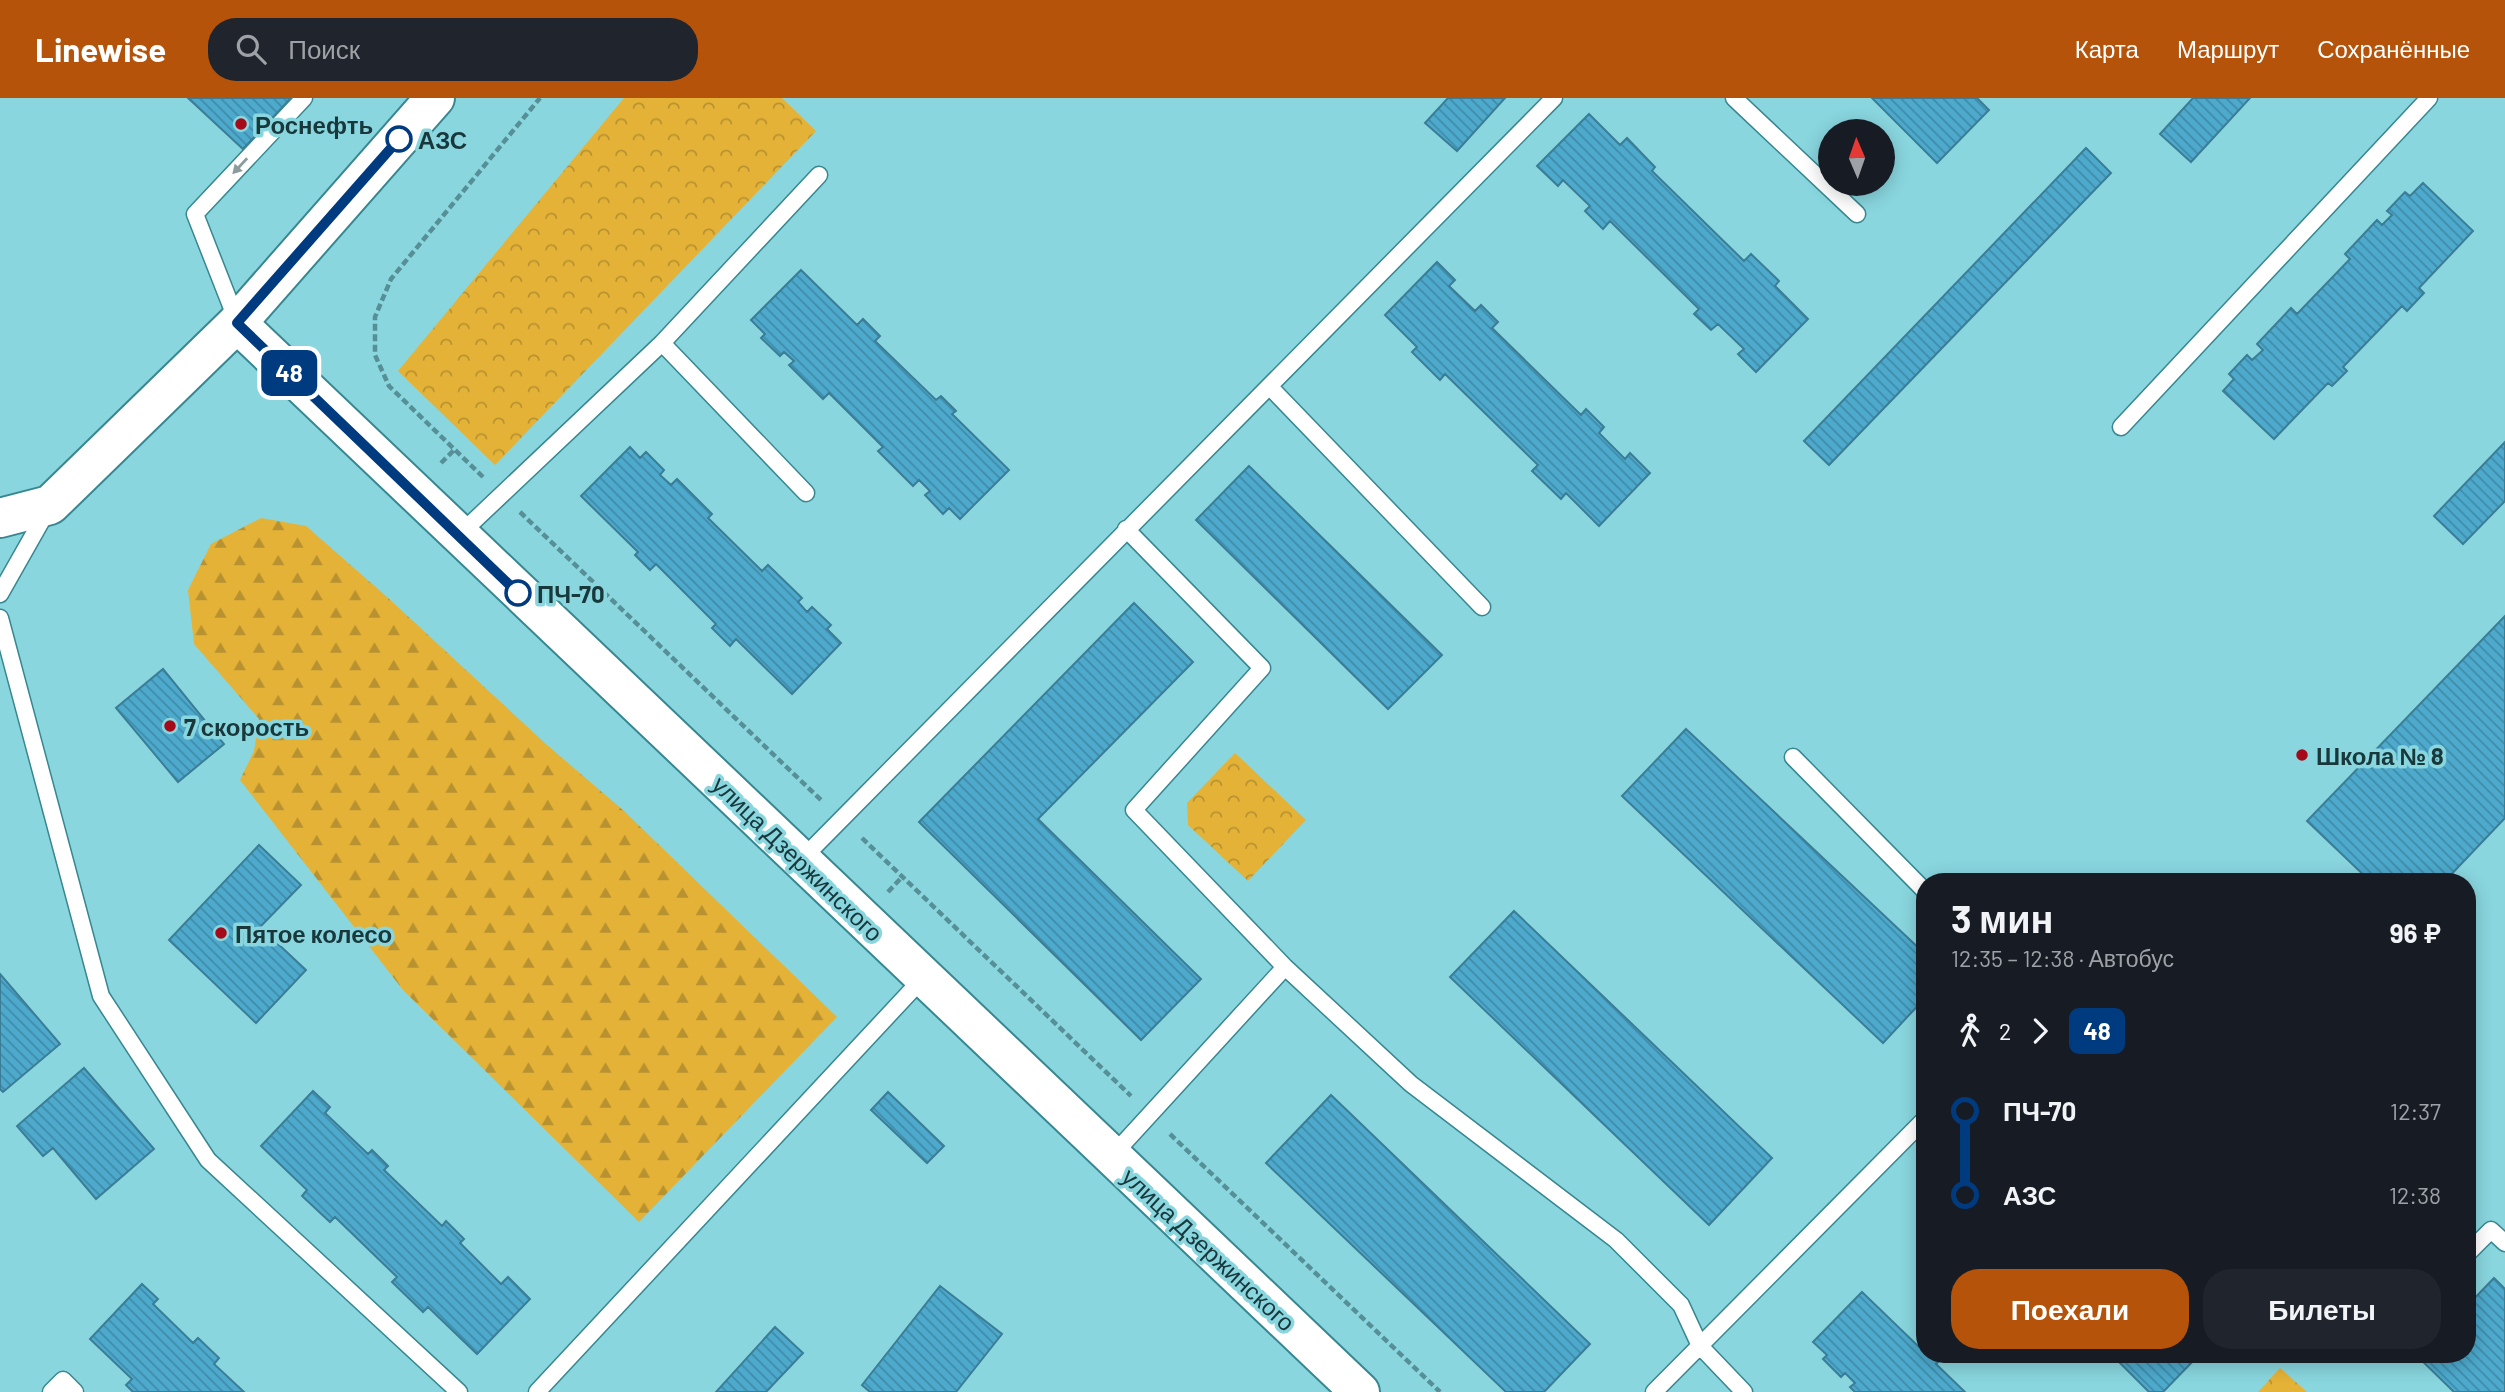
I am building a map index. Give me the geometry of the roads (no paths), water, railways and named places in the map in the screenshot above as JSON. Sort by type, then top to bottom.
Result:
[{"type":"street","points":[[0,518],[50,505],[237,323],[435,98]]},
{"type":"street","name":"улица Дзержинского","points":[[237,323],[1360,1392]]},
{"type":"lane","points":[[237,323],[195,214],[304,98]]},
{"type":"lane","points":[[800,860],[1554,98]]},
{"type":"lane","points":[[1734,98],[1857,214]]},
{"type":"lane","points":[[2121,427],[2429,98]]},
{"type":"lane","points":[[458,536],[662,342],[819,175]]},
{"type":"lane","points":[[662,342],[806,493]]},
{"type":"lane","points":[[1270,387],[1482,607]]},
{"type":"lane","points":[[0,594],[50,505]]},
{"type":"lane","points":[[1126,528],[1262,668],[1134,810],[1285,967],[1411,1084],[1616,1240],[1681,1305],[1700,1346],[1744,1392]]},
{"type":"lane","points":[[0,618],[101,996],[208,1160],[458,1392]]},
{"type":"lane","points":[[1793,757],[1916,882]]},
{"type":"lane","points":[[1111,1157],[1285,967]]},
{"type":"lane","points":[[537,1392],[924,977]]},
{"type":"lane","points":[[1654,1392],[1916,1128]]},
{"type":"lane","points":[[2476,1245],[2491,1230],[2505,1243]]},
{"type":"lane","points":[[51,1392],[62,1380],[75,1392]]},
{"type":"place","name":"Роснефть","points":[[241,124]]},
{"type":"place","name":"АЗС","points":[[399,139]]},
{"type":"place","name":"ПЧ-70","points":[[518,593]]},
{"type":"place","name":"7 скорость","points":[[170,726]]},
{"type":"place","name":"Школа № 8","points":[[2302,755]]},
{"type":"place","name":"Пятое колесо","points":[[221,933]]}]
